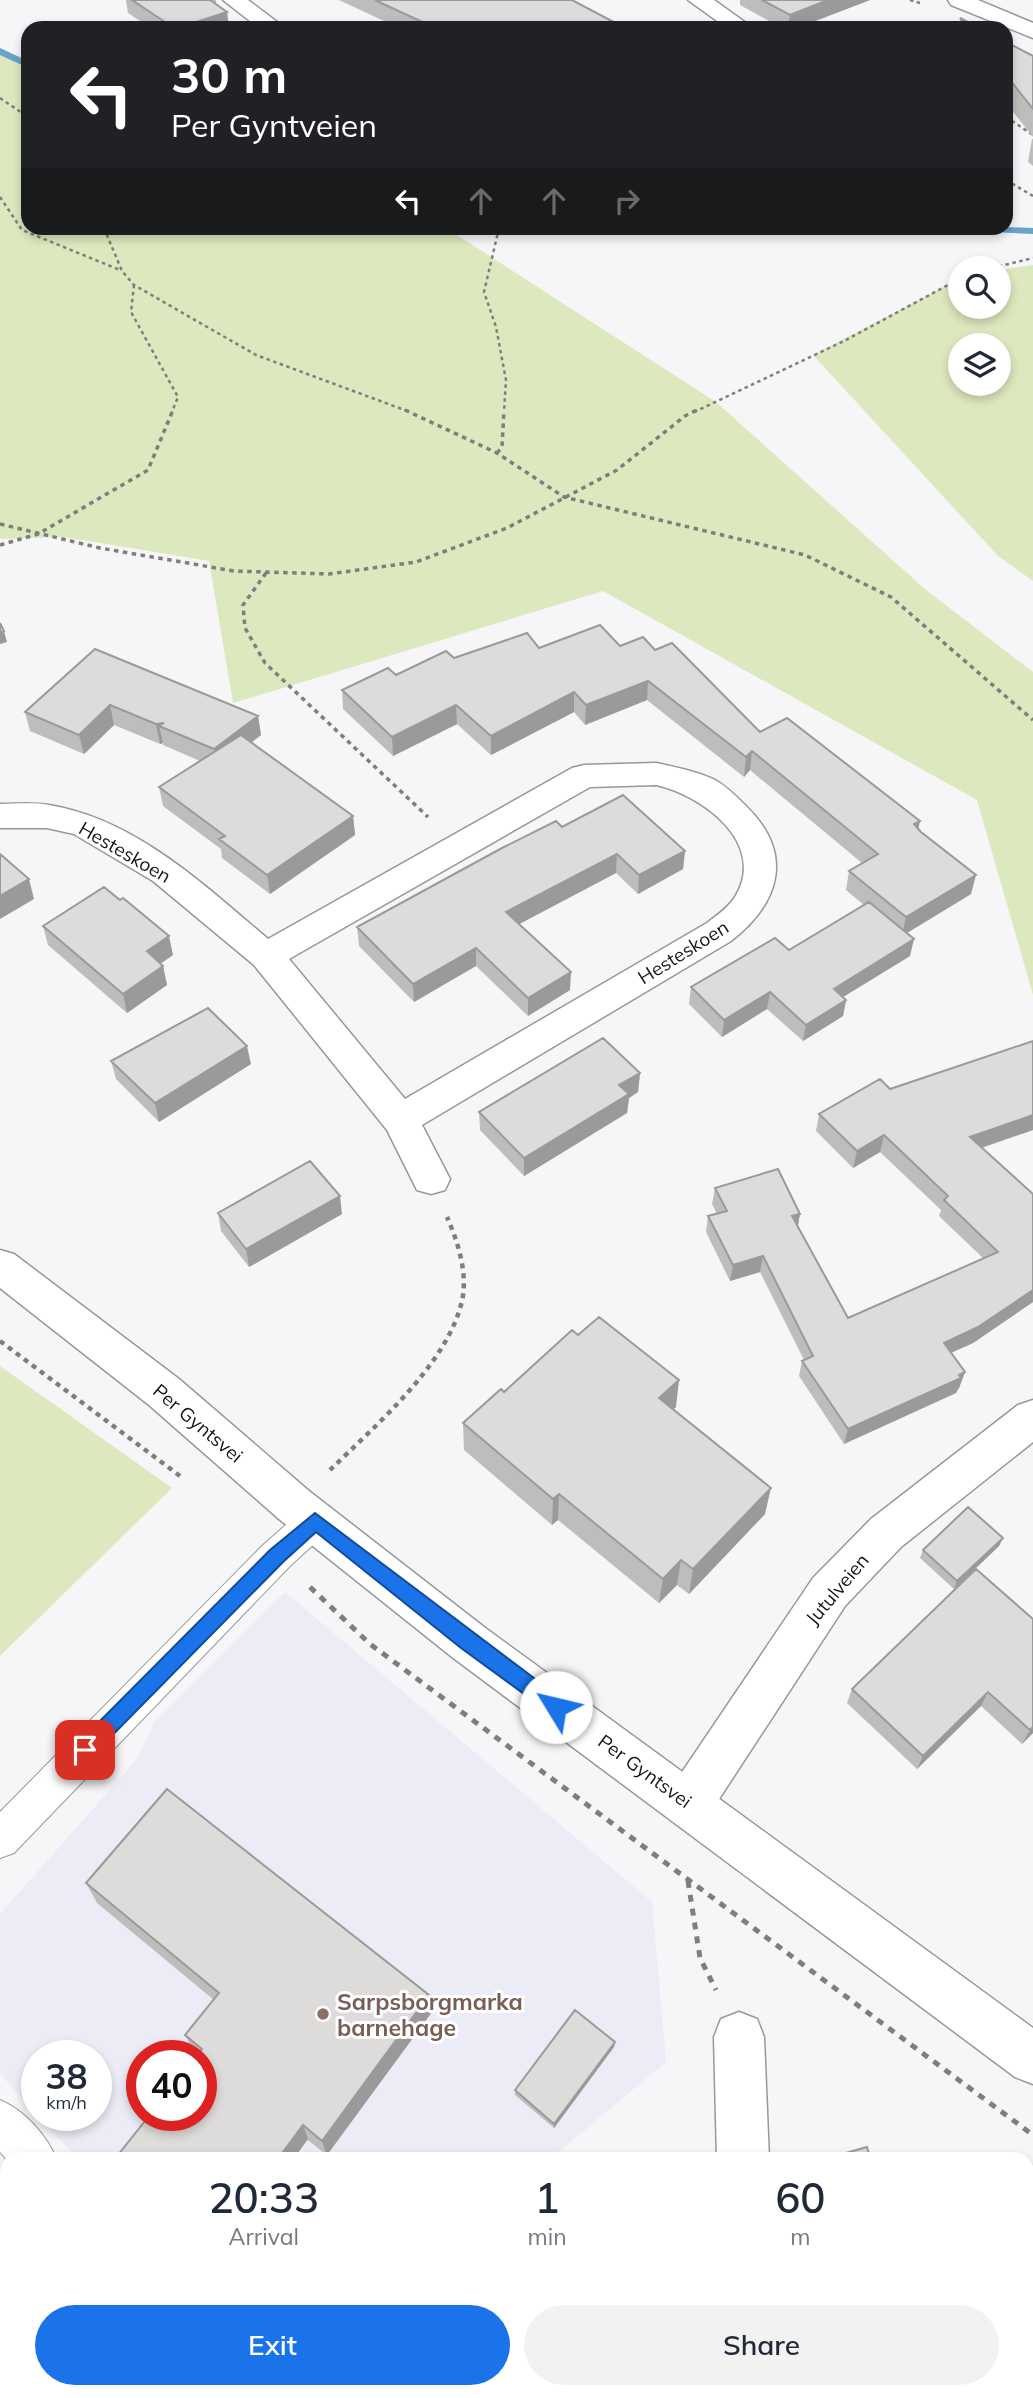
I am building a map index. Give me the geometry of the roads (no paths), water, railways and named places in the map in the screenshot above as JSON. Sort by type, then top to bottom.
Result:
[{"type":"street","points":[[234,0],[264,21]]},
{"type":"street","points":[[699,0],[731,21]]},
{"type":"street","points":[[959,0],[1009,21]]},
{"type":"street","points":[[1013,23],[1033,31]]},
{"type":"street","name":"Hesteskoen","points":[[0,816],[47,816],[84,825],[164,872],[266,956],[400,1120],[719,932],[738,917],[751,900],[759,876],[758,849],[749,829],[703,788],[656,774],[584,776],[266,956]]},
{"type":"street","points":[[400,1120],[430,1179]]},
{"type":"street","name":"Per Gyntsvei","points":[[0,1266],[164,1392],[305,1513],[468,1642],[690,1803],[1033,2059]]},
{"type":"street","name":"Jutulveien","points":[[690,1803],[828,1592],[886,1533],[1033,1418]]},
{"type":"street","points":[[739,2037],[743,2152]]},
{"type":"lane","points":[[0,1839],[267,1565],[305,1513]]},
{"type":"lane","points":[[0,2121],[29,2152]]},
{"type":"waterway","points":[[0,51],[21,62]]},
{"type":"waterway","points":[[1013,230],[1033,231]]},
{"type":"place","name":"Sarpsborgmarka barnehage","points":[[323,2014]]}]
